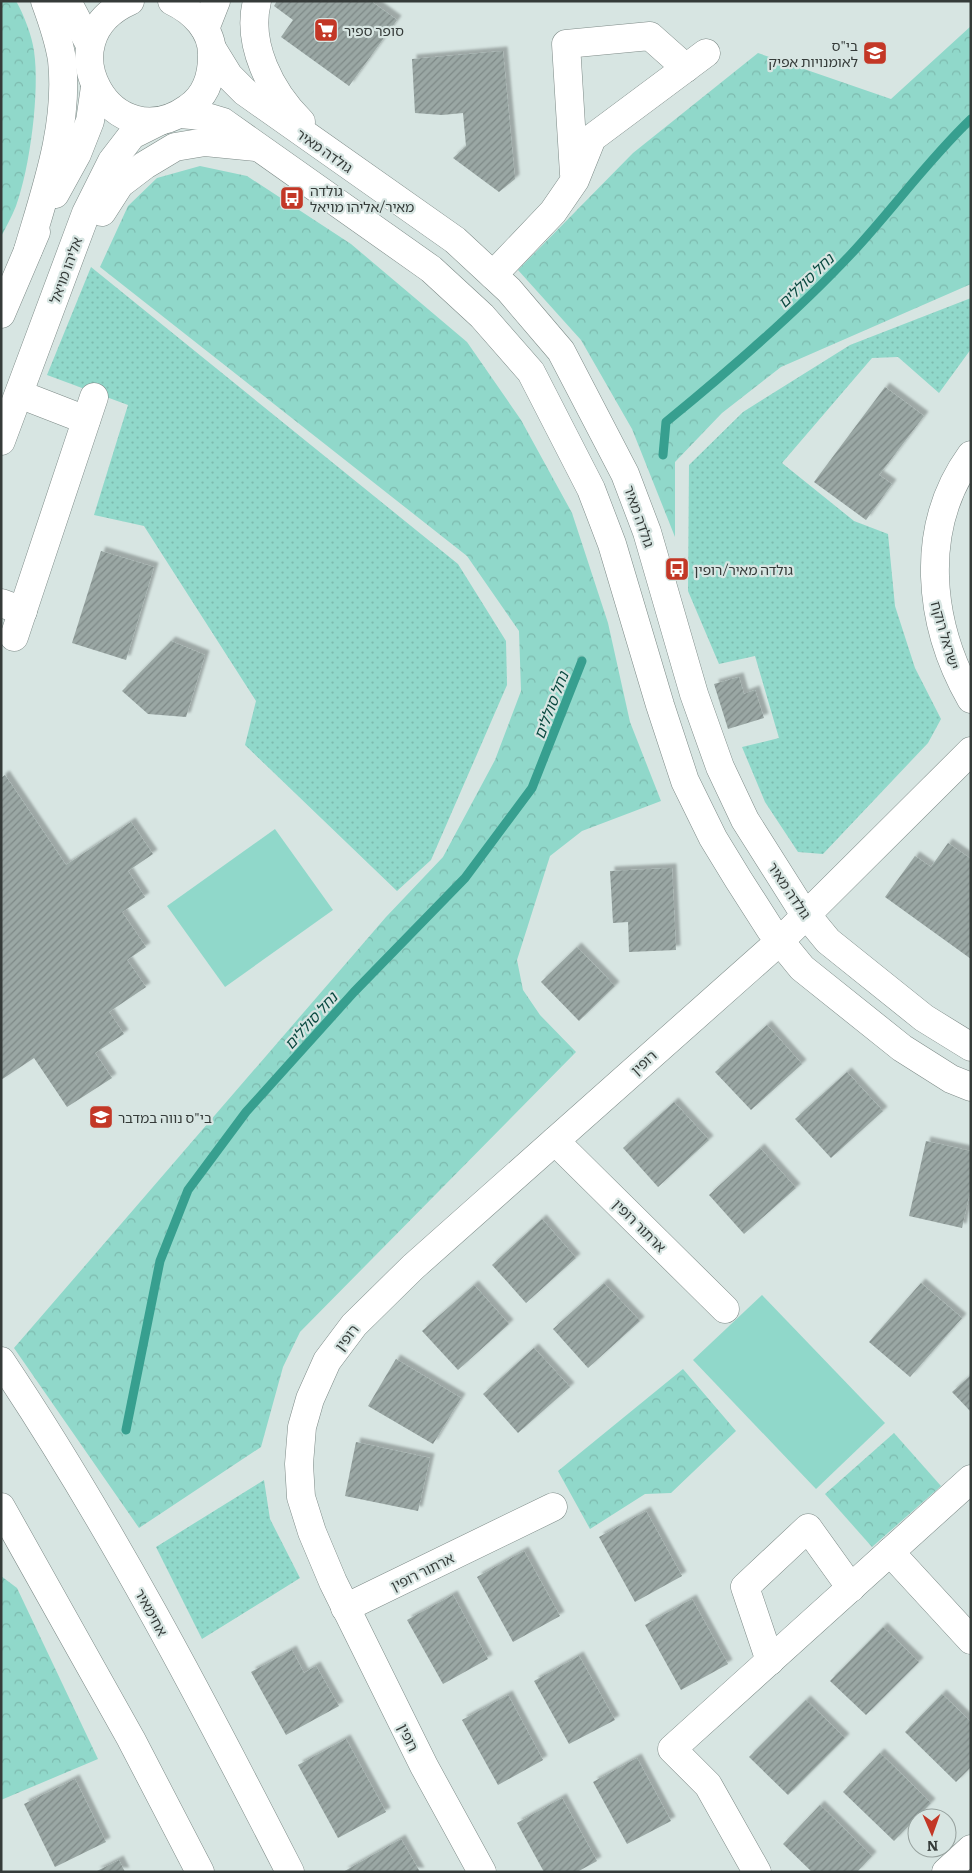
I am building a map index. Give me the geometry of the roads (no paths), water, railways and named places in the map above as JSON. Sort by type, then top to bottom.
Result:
[{"type":"street","points":[[28,250],[52,172],[62,102],[62,58],[45,1]]},
{"type":"street","points":[[67,1],[90,45]]},
{"type":"street","points":[[130,1],[106,16],[96,29],[90,45],[88,59],[95,87],[106,103],[122,115],[140,120],[203,116],[223,122],[431,269],[482,316],[531,372],[563,432],[598,507],[612,544],[660,705],[685,781],[713,838],[780,942],[802,968],[850,1008],[910,1053],[951,1079],[971,1087]]},
{"type":"street","name":"גולדה מאיר","points":[[172,1],[196,17],[229,76],[245,92],[454,240],[509,290],[561,351],[625,474],[647,532],[694,694],[720,767],[746,820],[807,916],[828,941],[924,1018],[971,1047]]},
{"type":"street","name":"אליהו מויאל","points":[[1,441],[86,213],[112,161],[132,135],[196,103],[206,87],[212,69],[209,40],[216,1]]},
{"type":"street","points":[[257,1],[255,31],[258,52],[273,86],[290,111],[340,160]]},
{"type":"street","points":[[493,275],[553,212],[575,180],[592,138],[696,60],[650,36],[566,44],[575,180]]},
{"type":"street","points":[[2,309],[44,215],[77,154],[90,121],[95,87]]},
{"type":"street","points":[[65,270],[120,184],[145,164],[174,147],[205,142],[256,147]]},
{"type":"street","points":[[14,637],[12,607],[90,409],[19,394]]},
{"type":"street","name":"ישראל רוקח","points":[[971,455],[960,470],[947,499],[935,550],[934,592],[942,633],[956,672],[971,699]]},
{"type":"street","name":"רופין","points":[[482,1872],[424,1766],[345,1608],[312,1532],[301,1497],[299,1464],[302,1427],[310,1399],[327,1361],[354,1325],[413,1267],[780,942],[971,751]]},
{"type":"street","name":"ארתור רופין","points":[[555,1141],[725,1309]]},
{"type":"street","name":"אחימאיר","points":[[1,1361],[72,1470],[139,1588],[290,1872]]},
{"type":"street","points":[[757,1872],[708,1785],[672,1750],[971,1479]]},
{"type":"street","name":"ארתור רופין","points":[[345,1608],[553,1507]]},
{"type":"street","points":[[2,1510],[131,1739],[200,1872]]},
{"type":"street","points":[[770,1661],[745,1587],[808,1528],[851,1588]]},
{"type":"street","points":[[890,1552],[971,1640]]},
{"type":"street","points":[[946,1872],[971,1850]]},
{"type":"waterway","name":"נחל סוללים","points":[[663,455],[666,422],[808,298],[852,253],[940,151],[971,119]]},
{"type":"waterway","name":"נחל סוללים","points":[[126,1430],[160,1261],[188,1190],[246,1112],[354,992],[465,878],[532,788],[582,661]]},
{"type":"place","name":"סופר ספיר","points":[[326,30]]},
{"type":"place","name":"בי\"ס לאומנויות אפיק","points":[[875,53]]},
{"type":"place","name":"גולדה מאיר/אליהו מויאל","points":[[292,198]]},
{"type":"place","name":"גולדה מאיר/רופין","points":[[677,569]]},
{"type":"place","name":"בי\"ס נווה במדבר","points":[[101,1117]]}]
